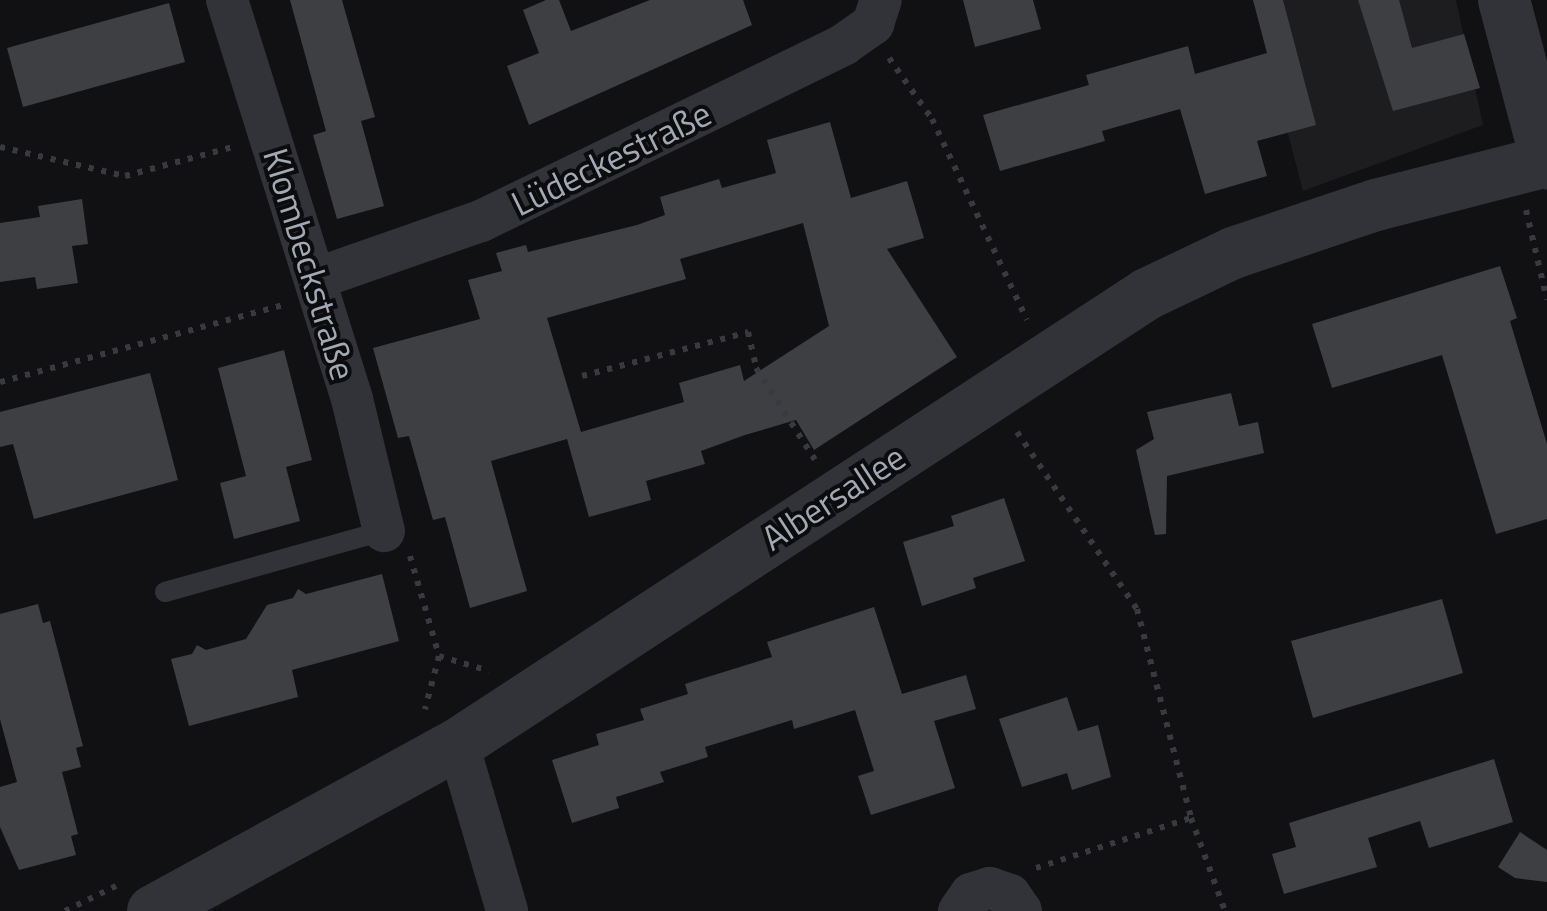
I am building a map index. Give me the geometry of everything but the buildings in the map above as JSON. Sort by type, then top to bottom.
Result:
[{"type":"street","name":"Klombeckstraße","points":[[228,0],[317,287],[384,531]]},
{"type":"street","points":[[1504,0],[1547,162]]},
{"type":"street","name":"Lüdeckestraße","points":[[317,287],[481,221],[843,45],[877,12]]},
{"type":"street","name":"Albersallee","points":[[153,911],[441,726],[837,495],[1147,294],[1233,253],[1376,206],[1547,162]]},
{"type":"street","points":[[441,726],[507,911]]},
{"type":"street","points":[[959,911],[971,894],[990,888],[1016,903]]},
{"type":"lane","points":[[165,592],[384,531]]},
{"type":"path","points":[[877,12],[898,78],[932,118],[1046,357]]},
{"type":"path","points":[[0,148],[125,176],[270,135]]},
{"type":"path","points":[[0,382],[317,287]]},
{"type":"path","points":[[582,376],[748,332],[756,368],[837,495]]},
{"type":"path","points":[[1008,418],[1137,609],[1192,818],[1225,911]]},
{"type":"path","points":[[384,531],[408,551],[439,656],[441,726]]},
{"type":"path","points":[[439,656],[489,671]]},
{"type":"path","points":[[1016,903],[1036,867],[1192,818]]},
{"type":"shaded area","points":[[1253,0],[1456,0],[1483,125],[1303,191]]}]
